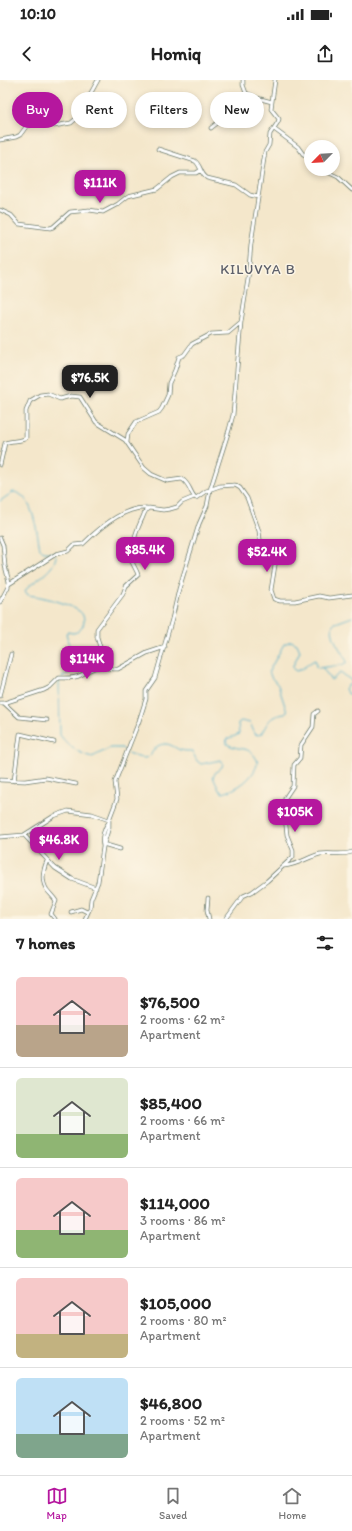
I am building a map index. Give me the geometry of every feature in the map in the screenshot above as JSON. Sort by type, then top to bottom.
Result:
[{"type":"street","points":[[0,140],[20,135],[26,127],[40,120],[47,121],[54,126],[71,123],[79,115],[98,80]]},
{"type":"street","points":[[243,80],[246,92]]},
{"type":"street","points":[[85,919],[101,869],[103,837],[118,799],[115,786],[118,775],[146,700],[146,690],[155,678],[165,647],[179,589],[201,518],[207,506],[210,490],[233,415],[241,322],[258,196],[265,152],[269,145],[270,136],[277,124],[278,118],[272,111],[275,80]]},
{"type":"street","points":[[264,100],[272,102]]},
{"type":"street","points":[[274,129],[298,147],[304,154]]},
{"type":"street","points":[[158,149],[195,161],[203,175],[207,178],[236,185],[250,195],[258,196]]},
{"type":"street","points":[[0,210],[11,215],[19,224],[50,228],[70,212],[89,210],[103,212],[118,204],[128,196],[157,189],[172,177],[180,173],[196,173],[201,170]]},
{"type":"street","points":[[336,176],[352,190]]},
{"type":"street","points":[[127,442],[128,434],[136,422],[159,412],[162,408],[168,395],[169,383],[179,357],[184,355],[192,344],[211,334],[228,333],[241,322]]},
{"type":"street","points":[[0,465],[5,443],[26,438],[27,407],[30,401],[40,395],[51,394],[60,399],[71,396],[80,397],[98,424],[127,442],[147,471],[168,481],[182,479],[190,486],[194,497]]},
{"type":"street","points":[[0,602],[9,584],[56,554],[68,551],[74,545],[83,544],[92,534],[115,518],[133,510],[147,508],[164,510],[170,509],[177,507],[182,502],[194,497],[197,498],[220,486],[235,485],[244,491],[259,531],[261,547],[275,550],[277,554],[271,590],[274,599],[280,601],[319,596],[329,598],[352,595]]},
{"type":"street","points":[[106,668],[97,637],[97,629],[123,594],[126,586],[138,575],[138,572],[132,562],[136,553],[135,534],[147,508]]},
{"type":"street","points":[[0,538],[3,545],[5,566],[9,584]]},
{"type":"street","points":[[0,704],[44,690],[59,678],[74,678],[82,675],[90,668],[99,667],[118,669],[147,652],[165,647]]},
{"type":"street","points":[[0,696],[11,654]]},
{"type":"street","points":[[4,703],[19,717],[47,720]]},
{"type":"street","points":[[226,919],[242,896],[252,892],[272,877],[291,860],[294,854],[287,835],[285,798],[293,786],[294,767],[300,758],[301,745],[311,730],[314,713],[318,711]]},
{"type":"street","points":[[14,781],[20,734],[54,742]]},
{"type":"street","points":[[0,780],[14,781],[46,778],[76,784]]},
{"type":"street","points":[[0,837],[24,835],[54,816],[68,811],[92,814],[109,821]]},
{"type":"street","points":[[24,835],[47,861],[64,874],[96,888]]},
{"type":"street","points":[[103,845],[120,849]]},
{"type":"street","points":[[284,866],[296,864],[321,854],[345,854],[352,852]]},
{"type":"street","points":[[47,861],[44,869],[44,878],[46,889],[56,901],[52,914],[55,919]]},
{"type":"street","points":[[208,898],[207,910],[209,919]]},
{"type":"street","points":[[71,912],[81,909],[87,912]]},
{"type":"waterway","points":[[0,501],[13,492],[20,494],[30,506],[40,549],[44,552],[55,553]]},
{"type":"waterway","points":[[56,556],[52,567],[25,591],[28,595],[67,605],[82,614],[84,624],[80,630],[73,633],[66,633],[69,650],[76,660],[73,671],[62,677]]},
{"type":"waterway","points":[[128,753],[144,758],[148,757],[159,745],[165,744],[171,745],[180,750],[192,751],[197,761],[201,764],[221,760],[223,763],[222,767],[213,777],[219,790],[223,793],[240,786],[253,773],[258,762],[252,753],[245,749],[227,744],[226,739],[239,734],[238,723],[241,721],[250,723],[255,734],[258,735],[261,734],[272,718],[287,712],[278,685],[271,677],[269,671],[284,644],[291,641],[297,644],[300,651],[292,668],[296,671],[315,660],[316,667],[318,668],[342,665],[347,662],[334,639],[332,629],[333,624],[352,617]]},
{"type":"waterway","points":[[322,667],[331,680],[340,673],[351,680],[352,684],[347,686],[345,689],[347,693],[352,695]]},
{"type":"waterway","points":[[59,680],[60,735],[67,743],[82,754],[92,757],[110,748],[122,748],[125,751]]},
{"type":"district","name":"KILUVYA B","points":[[258,269]]}]
